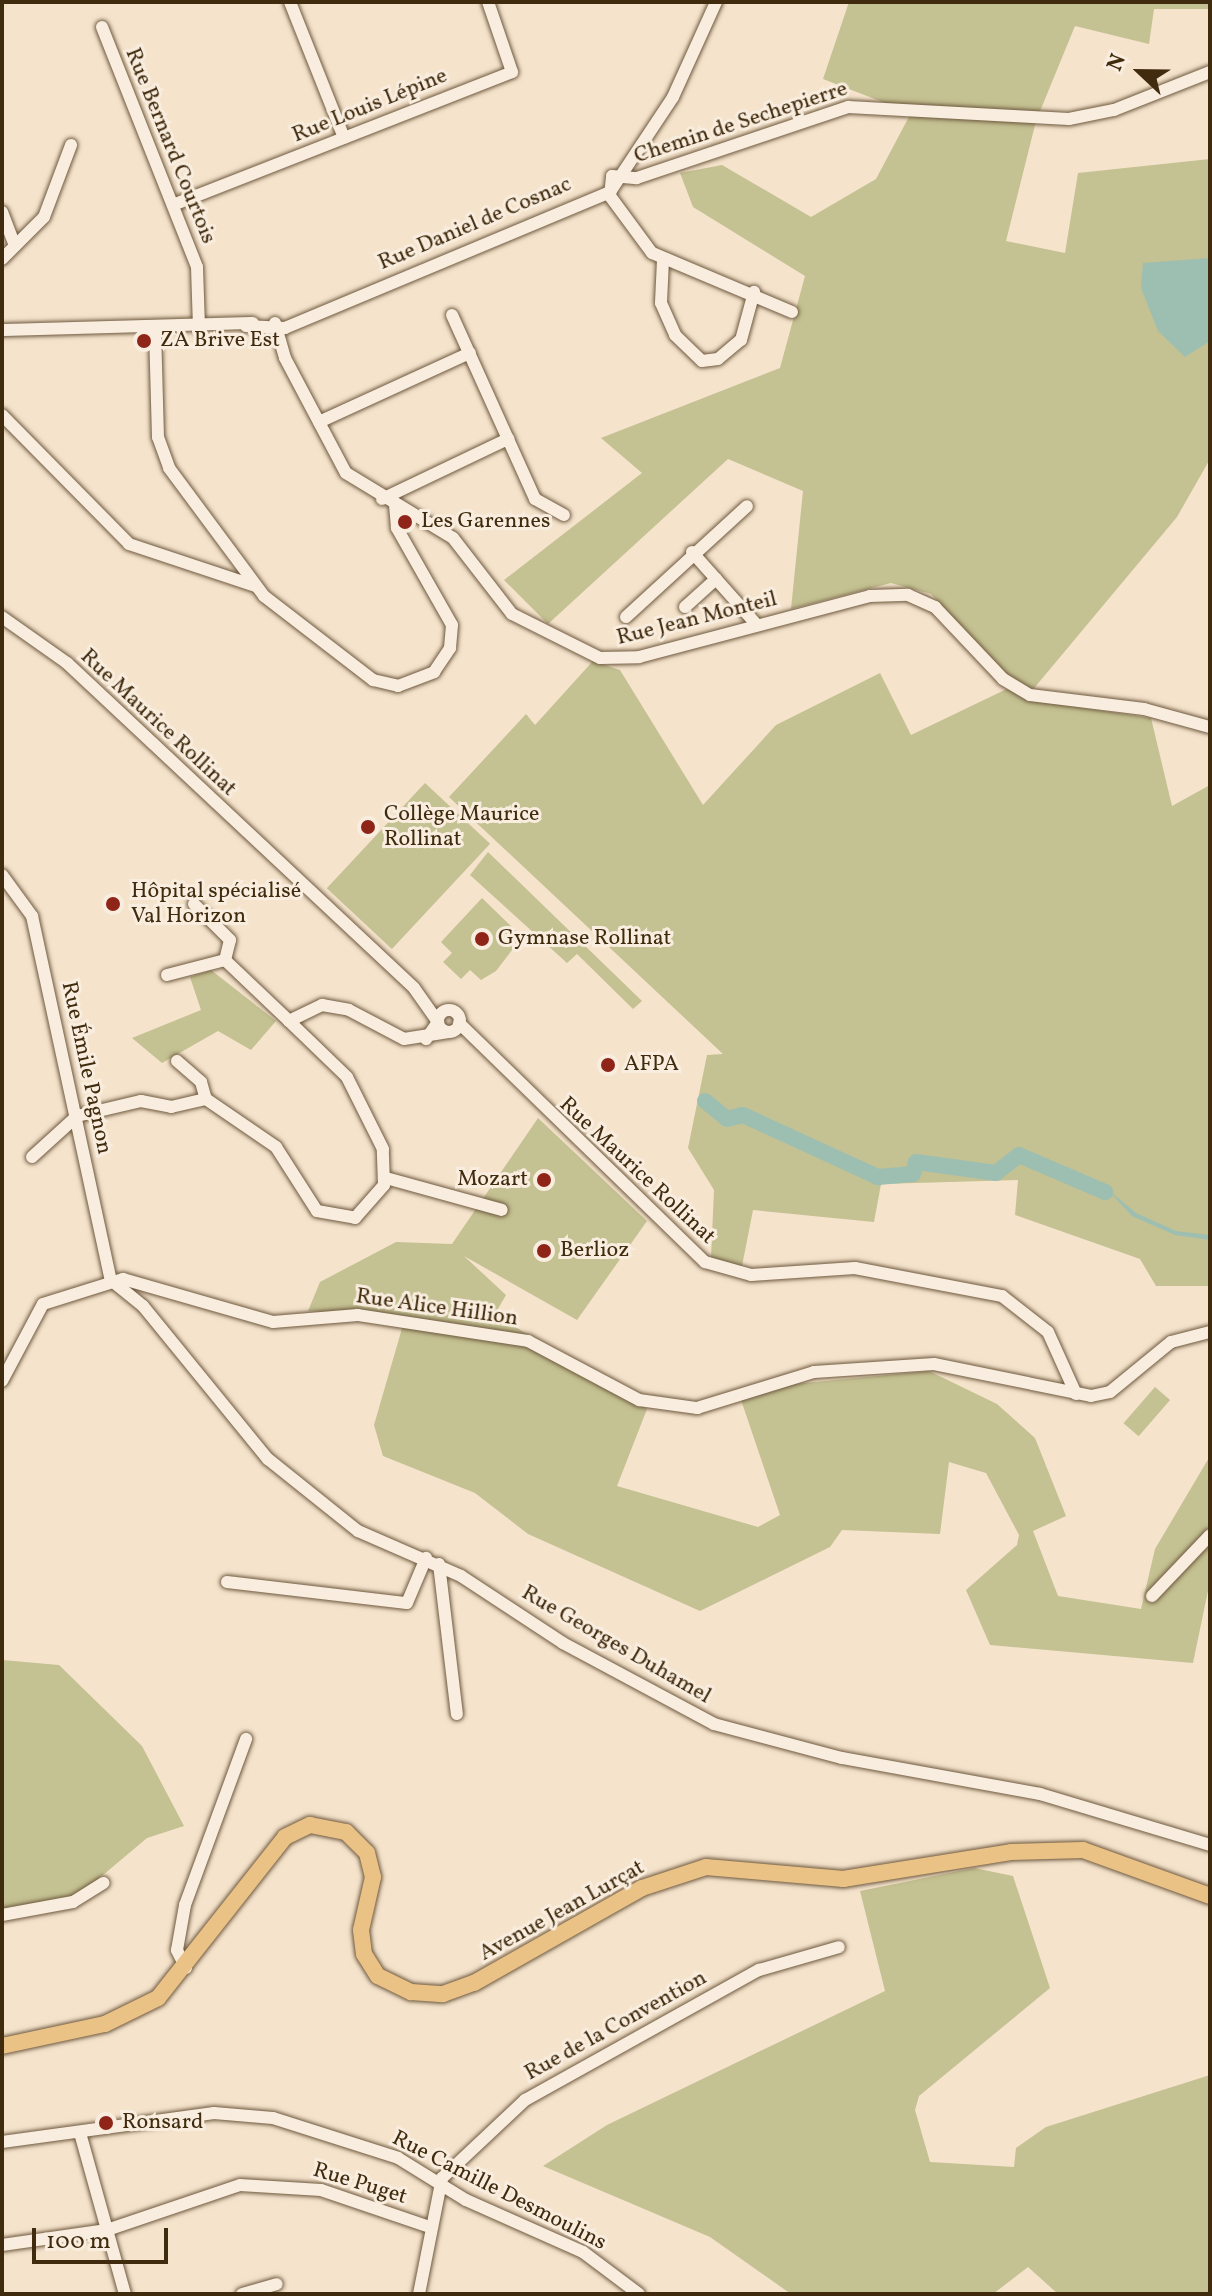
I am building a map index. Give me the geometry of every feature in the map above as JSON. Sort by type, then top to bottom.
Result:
[{"type":"main road","name":"Avenue Jean Lurçat","points":[[2,2046],[105,2024],[158,1998],[186,1968],[285,1837],[310,1825],[346,1832],[367,1853],[373,1877],[361,1930],[364,1954],[378,1976],[411,1992],[443,1994],[474,1983],[642,1888],[706,1867],[843,1879],[1011,1852],[1083,1850],[1210,1896]]},
{"type":"street","points":[[290,2],[344,138]]},
{"type":"street","name":"Rue Louis Lépine","points":[[173,205],[512,72],[488,2]]},
{"type":"street","points":[[716,2],[673,97],[612,183],[620,210],[634,236],[663,260],[754,292],[792,312]]},
{"type":"street","name":"Rue Bernard Courtois","points":[[102,27],[197,267],[199,328]]},
{"type":"street","name":"Chemin de Sechepierre","points":[[612,183],[848,107],[1069,119],[1114,110],[1210,72]]},
{"type":"street","points":[[2,259],[44,217],[71,145]]},
{"type":"street","name":"Rue Daniel de Cosnac","points":[[2,330],[276,326],[589,197],[612,183]]},
{"type":"street","points":[[2,212],[15,246]]},
{"type":"street","points":[[663,260],[661,303],[675,335],[702,361],[718,359],[741,340],[754,292]]},
{"type":"street","points":[[452,315],[535,499],[564,515]]},
{"type":"street","name":"Rue Jean Monteil","points":[[276,326],[285,358],[346,473],[388,502],[453,538],[512,614],[600,658],[639,657],[870,596],[908,595],[935,607],[1003,679],[1030,695],[1144,709],[1210,727]]},
{"type":"street","name":"Rue Jean Monteil","points":[[251,328],[285,358]]},
{"type":"street","points":[[155,330],[163,457],[255,586],[373,680],[398,686],[428,677],[450,648],[452,625],[397,528],[388,502],[508,439]]},
{"type":"street","points":[[319,422],[470,353]]},
{"type":"street","points":[[2,415],[129,544],[255,586]]},
{"type":"street","points":[[626,617],[692,552],[747,506]]},
{"type":"street","points":[[692,552],[757,625]]},
{"type":"street","points":[[685,607],[716,579]]},
{"type":"street","name":"Rue Maurice Rollinat","points":[[2,617],[67,663],[421,996],[438,1022],[473,1044],[705,1262],[751,1275],[855,1268],[1002,1296],[1048,1332],[1076,1394]]},
{"type":"street","name":"Rue Émile Pagnon","points":[[2,875],[32,916],[111,1280]]},
{"type":"street","points":[[194,904],[230,940],[225,960]]},
{"type":"street","points":[[167,975],[225,960]]},
{"type":"street","points":[[177,1061],[201,1082],[206,1099],[276,1147],[324,1216],[355,1218],[386,1178],[383,1149],[355,1090],[225,960]]},
{"type":"street","name":"Rue Maurice Rollinat","points":[[421,996],[448,1011],[453,1029]]},
{"type":"street","points":[[289,1021],[305,1008],[333,1006],[404,1039],[426,1039],[453,1029]]},
{"type":"street","points":[[426,1039],[448,1011]]},
{"type":"street","points":[[32,1157],[77,1116],[141,1101],[171,1107],[206,1099]]},
{"type":"street","points":[[386,1178],[502,1210]]},
{"type":"street","points":[[2,1381],[43,1304],[111,1280]]},
{"type":"street","name":"Rue Alice Hillion","points":[[111,1280],[172,1287],[273,1322],[358,1315],[528,1341],[639,1400],[669,1407],[697,1408],[814,1372],[934,1364],[1076,1394]]},
{"type":"street","name":"Rue Georges Duhamel","points":[[111,1280],[143,1306],[268,1459],[358,1531],[432,1561],[563,1643],[733,1732],[1040,1794],[1210,1845]]},
{"type":"street","points":[[1076,1394],[1110,1392],[1171,1342],[1210,1332]]},
{"type":"street","points":[[1152,1596],[1210,1535]]},
{"type":"street","points":[[227,1582],[407,1603],[432,1561]]},
{"type":"street","points":[[432,1561],[457,1714]]},
{"type":"street","points":[[186,1968],[177,1950],[185,1905],[246,1739]]},
{"type":"street","points":[[2,1915],[73,1902],[104,1883]]},
{"type":"street","name":"Rue de la Convention","points":[[441,2184],[525,2100],[759,1970],[839,1947]]},
{"type":"street","name":"Rue Camille Desmoulins","points":[[2,2142],[214,2113],[273,2118],[398,2158],[441,2184],[583,2252],[639,2294]]},
{"type":"street","points":[[80,2133],[125,2294]]},
{"type":"street","name":"Rue Puget","points":[[2,2245],[107,2230],[225,2189],[280,2184],[346,2196],[427,2226]]},
{"type":"street","points":[[419,2294],[427,2226],[441,2184]]},
{"type":"street","points":[[242,2294],[277,2284]]},
{"type":"shaded area","points":[[849,2],[1210,2],[1210,9],[1154,9],[1149,44],[1075,26],[1036,121],[1006,241],[1065,253],[1078,173],[1210,159],[1210,459],[1177,517],[1025,699],[1151,718],[1172,806],[1210,785],[1210,1286],[1156,1286],[1140,1259],[1015,1215],[1018,1180],[881,1184],[874,1222],[753,1210],[742,1266],[711,1258],[714,1190],[688,1148],[707,1055],[723,1054],[449,797],[526,714],[535,725],[593,661],[620,670],[703,805],[776,725],[880,673],[911,735],[1015,685],[931,594],[891,583],[791,609],[803,491],[728,459],[548,624],[504,580],[642,473],[601,438],[780,368],[805,276],[693,207],[680,173],[722,165],[811,217],[876,179],[911,113],[823,79]]},
{"type":"shaded area","points":[[1210,258],[1210,341],[1185,357],[1158,331],[1141,288],[1143,263]]},
{"type":"shaded area","points":[[425,783],[490,844],[392,949],[327,888]]},
{"type":"shaded area","points":[[488,852],[642,1001],[633,1009],[577,954],[567,963],[470,875]]},
{"type":"shaded area","name":"Gymnase Rollinat","points":[[482,898],[522,937],[496,971],[481,980],[470,970],[461,979],[443,962],[452,953],[441,942]]},
{"type":"shaded area","points":[[211,970],[276,1021],[251,1050],[218,1031],[162,1063],[132,1038],[201,1010],[190,977]]},
{"type":"shaded area","points":[[538,1118],[647,1221],[577,1320],[464,1256],[506,1295],[495,1314],[647,1409],[617,1486],[758,1527],[780,1515],[740,1397],[794,1384],[929,1371],[997,1404],[1035,1438],[1066,1516],[1033,1531],[1058,1596],[1141,1609],[1155,1549],[1210,1456],[1210,1581],[1193,1663],[990,1645],[966,1590],[1017,1545],[1019,1535],[986,1473],[949,1462],[940,1534],[842,1530],[830,1547],[700,1611],[528,1534],[475,1493],[383,1456],[374,1425],[405,1318],[308,1311],[320,1282],[396,1242],[452,1244]]},
{"type":"shaded area","points":[[1106,1188],[1136,1213],[1176,1231],[1209,1235],[1210,1240],[1175,1235],[1132,1216]]},
{"type":"shaded area","points":[[1155,1387],[1170,1400],[1139,1436],[1124,1423]]},
{"type":"shaded area","points":[[2,1660],[59,1665],[142,1746],[184,1826],[147,1838],[78,1896],[3,1910]]},
{"type":"shaded area","points":[[974,1868],[1013,1876],[1050,1988],[919,2096],[915,2110],[930,2162],[1014,2167],[1016,2148],[1046,2127],[1210,2075],[1210,2294],[1058,2294],[1028,2267],[993,2294],[791,2294],[710,2237],[543,2166],[607,2125],[885,1991],[860,1891]]},
{"type":"waterway","points":[[705,1101],[727,1119],[743,1115],[878,1177],[913,1174],[916,1162],[996,1173],[1019,1155],[1105,1192]]},
{"type":"place","name":"ZA Brive Est","points":[[144,341]]},
{"type":"place","name":"Les Garennes","points":[[405,522]]},
{"type":"place","name":"Collège Maurice Rollinat","points":[[368,827]]},
{"type":"place","name":"Hôpital spécialisé Val Horizon","points":[[113,904]]},
{"type":"place","name":"Gymnase Rollinat","points":[[482,939]]},
{"type":"place","name":"AFPA","points":[[608,1065]]},
{"type":"place","name":"Mozart","points":[[544,1180]]},
{"type":"place","name":"Berlioz","points":[[544,1251]]},
{"type":"place","name":"Ronsard","points":[[106,2123]]}]
